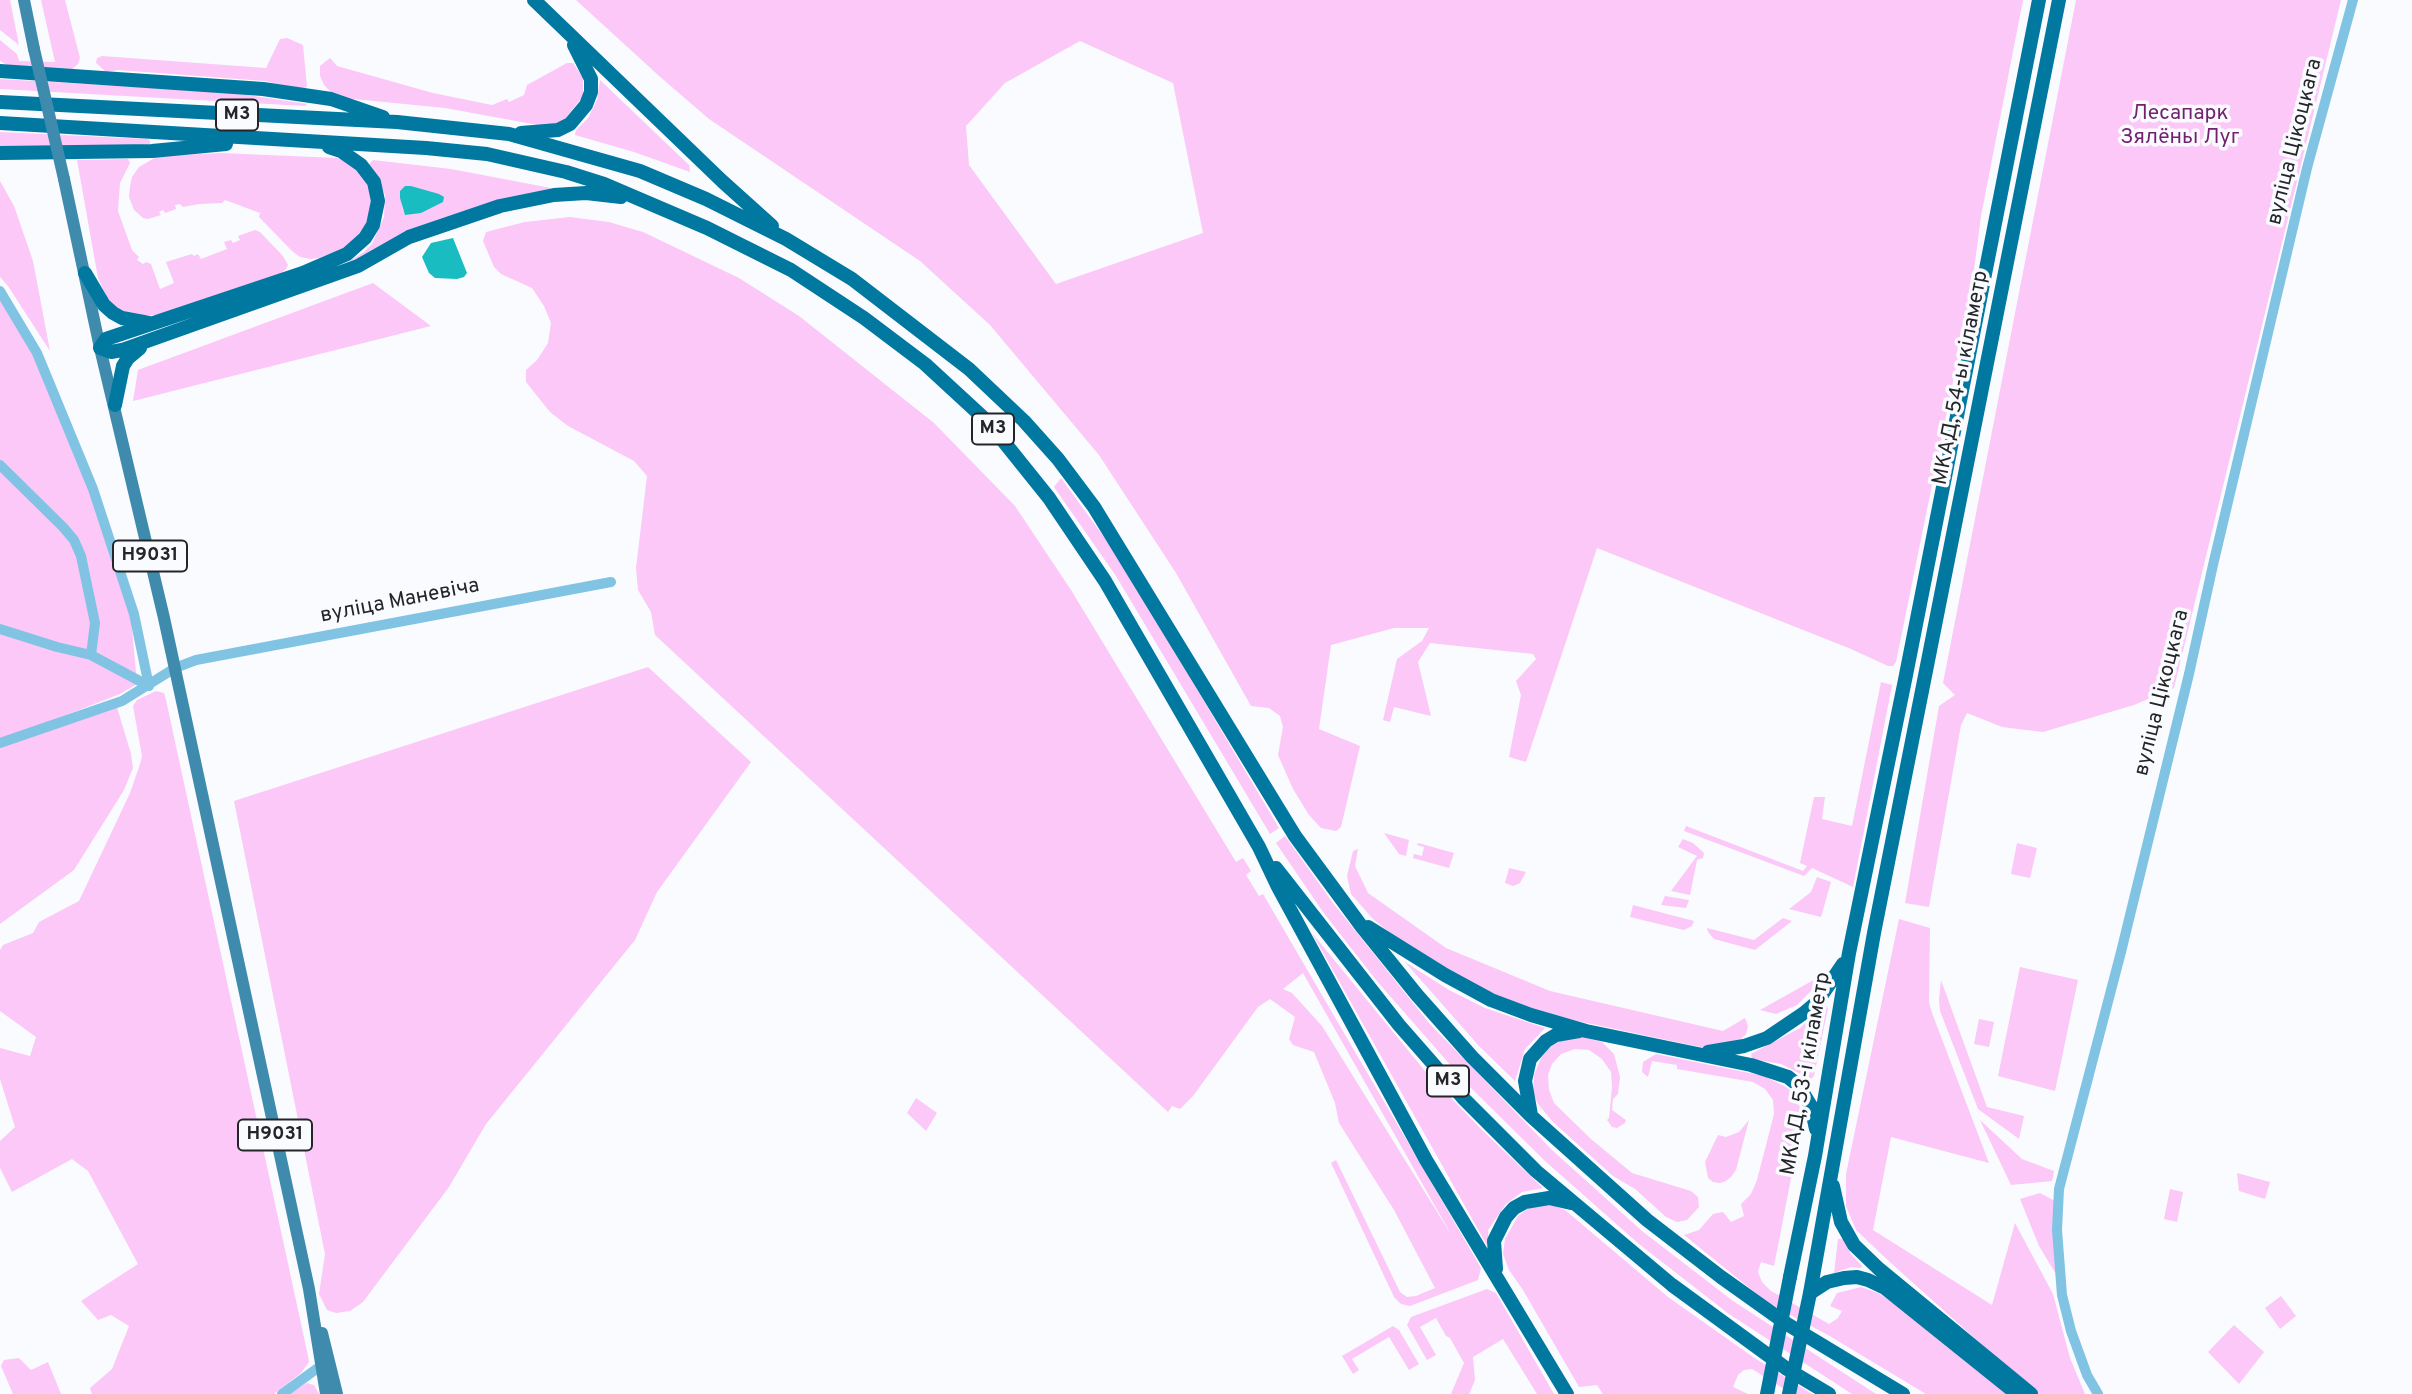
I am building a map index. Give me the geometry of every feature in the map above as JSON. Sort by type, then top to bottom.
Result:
[{"type":"highway","points":[[534,0],[786,239]]},
{"type":"highway","name":"МКАД, 54-ы кіламетр","points":[[1889,761],[2039,0]]},
{"type":"highway","name":"МКАД, 54-ы кіламетр","points":[[1907,765],[2059,0]]},
{"type":"highway","points":[[509,134],[558,130],[570,124],[586,105],[591,92],[591,79],[566,31]]},
{"type":"highway","points":[[0,71],[263,89],[331,99],[397,122]]},
{"type":"highway","name":"М3","points":[[0,102],[397,122],[509,134],[640,171],[706,199],[786,239],[852,279],[969,369],[1024,421],[1058,459],[1094,506],[1289,827],[1353,915],[1472,1057],[1531,1116],[1647,1220],[1721,1278],[1787,1324],[1903,1394]]},
{"type":"highway","name":"М3","points":[[0,123],[426,148],[487,154],[566,172],[707,228],[791,270],[864,318],[925,364],[988,422],[1049,498],[1105,581],[1259,847],[1399,1025],[1463,1098],[1536,1171],[1672,1285],[1787,1369],[1829,1394]]},
{"type":"highway","points":[[0,153],[152,151],[262,139]]},
{"type":"highway","points":[[100,348],[111,352],[122,350],[157,329],[347,254],[365,238],[377,212],[374,182],[362,165],[341,151],[318,142]]},
{"type":"highway","points":[[115,405],[119,378],[128,358],[157,329],[358,266],[409,237],[500,206],[554,195],[586,193],[644,201]]},
{"type":"highway","points":[[85,273],[104,305],[113,313],[157,329]]},
{"type":"highway","name":"МКАД, 53-і кіламетр","points":[[1767,1394],[1815,1156],[1849,953],[1889,761]]},
{"type":"highway","name":"МКАД, 53-і кіламетр","points":[[1789,1394],[1832,1178],[1874,933],[1907,765]]},
{"type":"highway","points":[[1259,847],[1426,1160],[1567,1394]]},
{"type":"highway","points":[[1353,915],[1415,957],[1491,1000],[1531,1015],[1586,1031],[1751,1065],[1787,1077],[1799,1086],[1811,1106],[1816,1129],[1815,1156]]},
{"type":"highway","points":[[1690,1053],[1739,1047],[1767,1038],[1817,1002],[1849,953]]},
{"type":"highway","points":[[1531,1116],[1525,1081],[1531,1059],[1537,1049],[1556,1035],[1586,1031]]},
{"type":"highway","points":[[1832,1178],[1841,1222],[1854,1245],[1879,1269],[2031,1394]]},
{"type":"highway","points":[[1498,1277],[1493,1257],[1494,1241],[1506,1217],[1525,1202],[1541,1198],[1573,1203]]},
{"type":"highway","points":[[1810,1293],[1827,1282],[1857,1277],[1885,1288],[2017,1394]]},
{"type":"main road","name":"Н9031","points":[[24,0],[100,348],[175,668],[325,1362],[337,1394]]},
{"type":"main road","name":"Н9031","points":[[325,1362],[326,1394]]},
{"type":"street","name":"вуліца Цікоцкага","points":[[2098,1394],[2087,1375],[2071,1331],[2062,1295],[2056,1230],[2059,1189],[2118,965],[2189,674],[2307,168],[2353,0]]},
{"type":"street","points":[[0,291],[37,354],[93,489],[134,614],[149,686]]},
{"type":"street","points":[[0,465],[74,540],[81,555],[95,624],[91,655]]},
{"type":"street","name":"вуліца Маневіча","points":[[0,743],[122,701],[175,668],[196,660],[611,582]]},
{"type":"street","points":[[0,629],[91,655],[149,686]]},
{"type":"street","points":[[282,1394],[325,1362]]},
{"type":"green space","points":[[0,0],[10,0],[19,45],[0,30]]},
{"type":"green space","points":[[41,0],[65,0],[80,58],[71,70],[11,67],[0,61],[0,40],[17,54],[19,61],[55,62]]},
{"type":"green space","points":[[576,0],[2023,0],[1981,216],[1971,293],[1896,662],[1893,666],[1888,666],[1597,548],[1526,762],[1509,757],[1521,695],[1516,681],[1536,659],[1533,654],[1430,643],[1418,662],[1431,716],[1394,707],[1390,722],[1383,720],[1397,659],[1422,641],[1429,628],[1394,628],[1331,645],[1319,729],[1360,746],[1341,827],[1336,831],[1321,828],[1309,815],[1293,789],[1278,755],[1283,727],[1280,716],[1269,708],[1251,706],[1176,573],[1099,455],[990,325],[920,261],[709,119]],"holes":[[[1080,41],[1173,83],[1203,233],[1056,284],[969,165],[966,126],[1005,83]]]},
{"type":"green space","name":"Лесапарк Зялёны Луг","points":[[2076,0],[2341,0],[2174,688],[2134,705],[2043,732],[2002,727],[1967,713],[1961,725],[1929,907],[1905,903],[1939,706],[1955,695],[1943,683]]},
{"type":"green space","points":[[287,38],[303,45],[307,87],[299,90],[265,81],[118,70],[106,72],[96,63],[97,58],[102,56],[266,68],[280,39]]},
{"type":"green space","points":[[330,58],[337,66],[433,93],[492,105],[507,99],[509,102],[524,95],[527,85],[567,63],[573,63],[583,78],[583,96],[564,120],[552,125],[538,125],[445,108],[344,98],[332,93],[320,76],[320,66]]},
{"type":"green space","points":[[0,79],[228,92],[307,104],[0,89]]},
{"type":"green space","points":[[600,80],[689,165],[690,172],[575,135],[597,100]]},
{"type":"green space","points":[[0,132],[148,139],[150,144],[81,149],[0,146]]},
{"type":"green space","points":[[221,153],[337,158],[346,161],[356,168],[370,188],[372,201],[365,230],[347,247],[310,259],[300,257],[292,251],[259,217],[260,213],[225,200],[222,203],[183,207],[180,204],[175,205],[176,209],[165,213],[163,210],[159,212],[161,215],[148,219],[134,210],[129,197],[130,186],[139,167],[158,156]]},
{"type":"green space","points":[[128,159],[130,163],[120,183],[118,211],[132,250],[139,257],[137,260],[143,264],[151,264],[160,289],[174,283],[166,262],[192,254],[198,254],[201,259],[227,249],[224,242],[231,240],[233,243],[240,240],[238,236],[255,230],[283,256],[288,265],[286,269],[282,273],[158,315],[127,315],[110,304],[98,278],[77,160]]},
{"type":"green space","points":[[373,160],[451,169],[551,188],[549,193],[345,264],[372,244],[384,217],[385,195],[369,164]],"holes":[[[411,186],[422,190],[403,211],[400,191]]]},
{"type":"green space","points":[[0,181],[14,206],[33,261],[50,351],[0,277]]},
{"type":"green space","points":[[570,217],[609,222],[643,232],[739,278],[799,316],[934,423],[1015,506],[1071,590],[1236,862],[1243,858],[1251,871],[1246,875],[1259,896],[1263,894],[1481,1268],[1478,1280],[1410,1306],[1401,1304],[1394,1297],[1331,1163],[1336,1160],[1400,1292],[1407,1297],[1416,1296],[1435,1288],[1394,1210],[1339,1123],[1335,1103],[1314,1052],[1293,1045],[1289,1039],[1295,1017],[1270,999],[1258,1007],[1193,1096],[1180,1109],[1172,1106],[1168,1112],[655,635],[651,612],[638,590],[636,568],[647,476],[634,461],[568,426],[550,412],[526,382],[526,370],[537,360],[548,343],[551,323],[532,288],[501,274],[494,267],[483,241],[486,232],[525,222]],"holes":[[[1303,973],[1452,1236],[1322,1026],[1292,993],[1283,989]]]},
{"type":"green space","points":[[373,283],[431,326],[133,401],[138,370]]},
{"type":"green space","points":[[0,298],[34,355],[91,491],[131,616],[137,684],[120,694],[25,731],[117,707],[133,768],[124,790],[74,870],[0,924]]},
{"type":"green space","points":[[1061,478],[1112,548],[1279,828],[1270,834],[1116,576],[1054,487]]},
{"type":"green space","points":[[648,667],[751,762],[657,892],[635,940],[486,1124],[449,1187],[363,1302],[350,1311],[336,1313],[327,1310],[319,1294],[325,1254],[234,801]]},
{"type":"green space","points":[[1881,682],[1892,685],[1853,887],[1812,868],[1804,876],[1684,831],[1686,826],[1803,871],[1807,866],[1800,863],[1814,797],[1825,797],[1822,819],[1852,826]]},
{"type":"green space","points":[[156,691],[164,693],[166,700],[308,1356],[309,1362],[301,1373],[274,1394],[92,1394],[90,1388],[112,1369],[129,1326],[111,1315],[98,1320],[81,1301],[138,1264],[88,1171],[72,1159],[12,1192],[0,1168],[0,1141],[15,1127],[0,1079],[0,1048],[30,1056],[36,1037],[0,1011],[0,950],[3,945],[33,933],[39,922],[79,901],[130,793],[140,764],[142,756],[133,706],[137,700]]},
{"type":"green space","points":[[1384,833],[1409,840],[1406,856],[1399,854]]},
{"type":"green space","points":[[1285,836],[1333,903],[1429,1023],[1552,1150],[1642,1231],[1733,1301],[1876,1394],[1852,1394],[1729,1314],[1639,1244],[1545,1161],[1467,1084],[1376,980],[1323,912],[1276,843]]},
{"type":"green space","points":[[1683,839],[1693,843],[1704,853],[1703,858],[1697,860],[1690,895],[1671,891],[1697,856],[1678,847]]},
{"type":"green space","points":[[1418,843],[1454,853],[1449,868],[1413,858],[1414,854],[1422,856],[1424,847],[1417,845]]},
{"type":"green space","points":[[2017,843],[2037,848],[2030,878],[2011,874]]},
{"type":"green space","points":[[1358,849],[1355,866],[1368,893],[1446,948],[1550,991],[1723,1031],[1745,1018],[1748,1026],[1746,1034],[1739,1041],[1718,1047],[1700,1047],[1554,1016],[1487,993],[1399,940],[1373,919],[1351,894],[1347,876],[1353,851]]},
{"type":"green space","points":[[1509,868],[1526,872],[1520,883],[1513,886],[1505,883]]},
{"type":"green space","points":[[1817,877],[1831,882],[1821,917],[1789,909],[1811,892]]},
{"type":"green space","points":[[1665,896],[1689,900],[1686,908],[1661,905]]},
{"type":"green space","points":[[1633,905],[1694,921],[1692,926],[1684,930],[1630,917]]},
{"type":"green space","points":[[1783,918],[1792,921],[1755,950],[1714,939],[1707,928],[1754,940]]},
{"type":"green space","points":[[1899,919],[1930,928],[1929,1002],[1989,1163],[1891,1137],[1873,1230],[1992,1305],[2015,1223],[2053,1294],[2070,1358],[2085,1394],[2037,1394],[1856,1230],[1846,1206],[1846,1174]]},
{"type":"green space","points":[[1312,933],[1425,1071],[1543,1188],[1522,1192],[1506,1204],[1488,1230],[1489,1249]]},
{"type":"green space","points":[[1405,962],[1449,990],[1485,1008],[1545,1028],[1525,1049],[1515,1081],[1479,1046]]},
{"type":"green space","points":[[2020,967],[2078,980],[2055,1091],[1998,1076]]},
{"type":"green space","points":[[1819,977],[1811,991],[1797,1005],[1776,1014],[1760,1010]]},
{"type":"green space","points":[[1941,980],[1987,1107],[2024,1116],[2019,1139],[1978,1109],[1940,1011]]},
{"type":"green space","points":[[1825,1004],[1828,1008],[1814,1076],[1811,1079],[1781,1064],[1752,1059],[1751,1054],[1800,1028]]},
{"type":"green space","points":[[1979,1019],[1994,1022],[1989,1047],[1974,1044]]},
{"type":"green space","points":[[1579,1036],[1602,1042],[1614,1054],[1620,1077],[1612,1110],[1626,1120],[1625,1123],[1617,1128],[1612,1127],[1607,1120],[1612,1087],[1611,1072],[1602,1059],[1589,1050],[1575,1049],[1561,1054],[1552,1064],[1548,1075],[1549,1090],[1554,1103],[1632,1173],[1691,1191],[1698,1197],[1699,1207],[1687,1220],[1677,1222],[1666,1217],[1635,1189],[1613,1176],[1553,1122],[1538,1104],[1533,1093],[1534,1075],[1541,1058],[1550,1047],[1564,1039]]},
{"type":"green space","points":[[1656,1054],[1764,1076],[1796,1095],[1802,1122],[1774,1266],[1761,1262],[1758,1272],[1762,1282],[1771,1291],[1829,1324],[1838,1318],[1842,1311],[1830,1306],[1837,1293],[1861,1287],[1878,1293],[1906,1311],[2010,1394],[1926,1394],[1828,1335],[1768,1303],[1684,1235],[1699,1230],[1713,1214],[1723,1212],[1731,1222],[1744,1216],[1741,1204],[1751,1194],[1757,1180],[1774,1114],[1773,1100],[1765,1089],[1753,1082],[1677,1069],[1677,1065],[1652,1061],[1648,1077],[1642,1072],[1643,1062]]},
{"type":"green space","points":[[916,1098],[937,1113],[926,1131],[907,1113]]},
{"type":"green space","points":[[1749,1120],[1736,1170],[1726,1181],[1713,1182],[1708,1178],[1705,1162],[1718,1135],[1726,1137],[1739,1132]]},
{"type":"green space","points":[[1980,1120],[2022,1159],[2054,1171],[2052,1181],[2011,1185]]},
{"type":"green space","points":[[2237,1173],[2270,1182],[2265,1199],[2239,1191]]},
{"type":"green space","points":[[2170,1189],[2183,1192],[2177,1222],[2164,1219]]},
{"type":"green space","points":[[2040,1193],[2055,1201],[2056,1274],[2039,1246],[2020,1199]]},
{"type":"green space","points":[[1540,1204],[1565,1210],[1668,1297],[1753,1357],[1812,1394],[1792,1394],[1752,1369],[1744,1370],[1738,1375],[1733,1387],[1748,1394],[1603,1394],[1597,1385],[1579,1387],[1509,1270],[1503,1254],[1505,1239],[1518,1216]]},
{"type":"green space","points":[[1838,1239],[1843,1239],[1861,1268],[1851,1267],[1834,1273]]},
{"type":"green space","points":[[1487,1289],[1496,1293],[1554,1394],[1537,1394],[1503,1339],[1473,1357],[1475,1380],[1469,1394],[1451,1394],[1464,1363],[1436,1318],[1420,1327],[1436,1355],[1427,1360],[1407,1325],[1411,1317]]},
{"type":"green space","points":[[2281,1296],[2296,1316],[2280,1329],[2265,1308]]},
{"type":"green space","points":[[2234,1325],[2264,1352],[2239,1384],[2208,1352]]},
{"type":"green space","points":[[1393,1326],[1399,1330],[1419,1364],[1409,1370],[1389,1337],[1352,1359],[1359,1370],[1353,1374],[1342,1356]]},
{"type":"green space","points":[[19,1358],[31,1370],[48,1362],[61,1394],[13,1394],[1,1366],[4,1360]]},
{"type":"green space","points":[[307,1383],[314,1385],[319,1394],[288,1394]]},
{"type":"water","points":[[405,186],[439,194],[444,197],[443,202],[421,213],[405,215],[400,191]]},
{"type":"water","points":[[453,238],[467,273],[457,279],[435,278],[429,273],[422,257],[431,243]]}]
